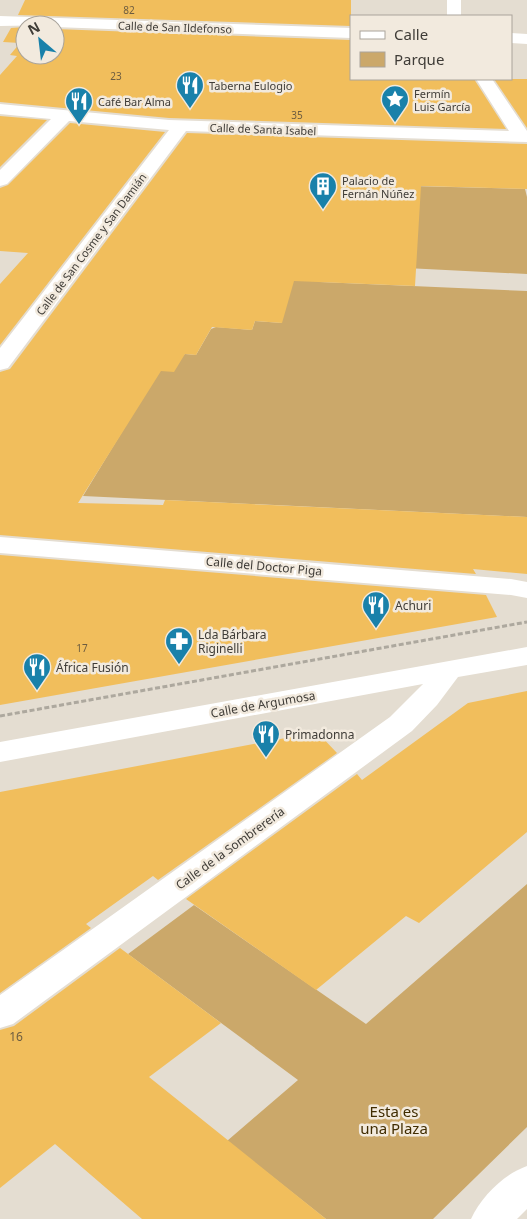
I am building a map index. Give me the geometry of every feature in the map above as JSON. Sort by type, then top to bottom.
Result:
[{"type":"street","points":[[454,0],[454,15]]},
{"type":"street","name":"Calle de San Ildefonso","points":[[0,20],[350,33]]},
{"type":"street","points":[[512,38],[527,39]]},
{"type":"street","points":[[485,80],[525,137]]},
{"type":"street","name":"Calle de Santa Isabel","points":[[0,108],[65,116],[181,126],[525,137]]},
{"type":"street","points":[[0,180],[65,116]]},
{"type":"street","name":"Calle de San Cosme y San Damián","points":[[0,362],[181,126]]},
{"type":"street","name":"Calle del Doctor Piga","points":[[0,545],[511,587],[527,590]]},
{"type":"street","name":"Calle de Argumosa","points":[[0,752],[527,656]]},
{"type":"street","name":"Calle de la Sombrerería","points":[[0,1014],[401,724],[427,698],[449,670]]},
{"type":"street","points":[[491,1219],[527,1183]]},
{"type":"path","points":[[0,716],[527,622]]},
{"type":"green space","points":[[411,186],[525,189],[527,197],[527,274],[406,268]]},
{"type":"green space","points":[[259,256],[320,282],[527,291],[527,517],[83,496],[159,371],[185,354],[196,355],[211,329],[216,327],[252,330],[255,321],[282,323]]},
{"type":"green space","name":"Esta es una Plaza","points":[[527,884],[527,1127],[433,1219],[326,1219],[227,1141],[298,1080],[128,954],[194,905],[366,1024]]},
{"type":"building","points":[[25,0],[351,0],[350,26],[65,17],[65,15],[18,15]]},
{"type":"building","points":[[11,28],[15,28],[15,43],[3,42]]},
{"type":"building","points":[[65,29],[350,40],[350,80],[475,80],[506,129],[169,118],[0,102],[0,75],[15,58],[15,65],[65,65]]},
{"type":"building","points":[[15,49],[15,56],[10,55]]},
{"type":"building","points":[[527,79],[527,128],[495,80]]},
{"type":"building","points":[[0,116],[47,120],[0,167]]},
{"type":"building","points":[[70,123],[165,132],[0,345],[0,284],[28,253],[0,251],[0,188],[8,185]]},
{"type":"building","points":[[187,133],[527,144],[527,189],[421,186],[415,286],[294,281],[282,323],[255,321],[252,330],[212,327],[196,355],[185,354],[174,372],[161,371],[78,503],[163,505],[165,500],[527,517],[527,574],[473,569],[476,574],[0,535],[0,372],[10,369]]},
{"type":"building","points":[[0,555],[486,595],[497,617],[0,705]]},
{"type":"building","points":[[527,691],[527,832],[419,923],[406,916],[316,990],[186,899],[357,774],[362,780],[468,703]]},
{"type":"building","points":[[317,732],[337,753],[158,880],[153,876],[86,924],[91,928],[0,993],[0,792]]},
{"type":"building","points":[[120,948],[221,1023],[149,1077],[326,1219],[142,1219],[55,1144],[0,1188],[0,1030],[14,1026]]},
{"type":"place","name":"Taberna Eulogio","points":[[190,109]]},
{"type":"place","name":"Fermín Luis García","points":[[395,123]]},
{"type":"place","name":"Café Bar Alma","points":[[79,125]]},
{"type":"place","name":"Palacio de Fernán Núñez","points":[[323,210]]},
{"type":"place","name":"Achuri","points":[[376,629]]},
{"type":"place","name":"Lda Bárbara Riginelli","points":[[179,665]]},
{"type":"place","name":"África Fusión","points":[[37,691]]},
{"type":"place","name":"Primadonna","points":[[266,758]]}]
